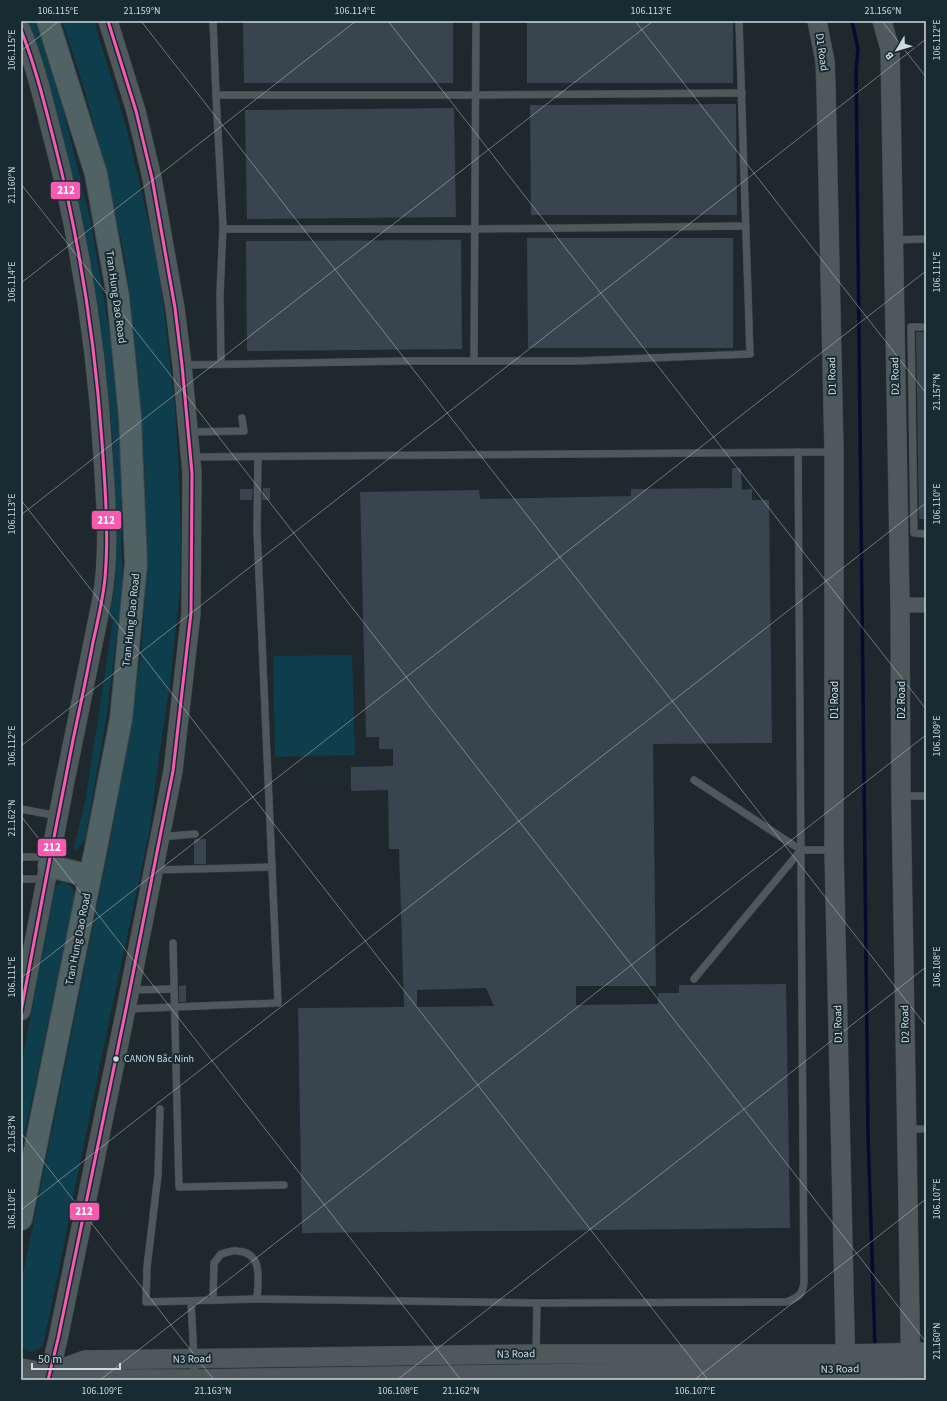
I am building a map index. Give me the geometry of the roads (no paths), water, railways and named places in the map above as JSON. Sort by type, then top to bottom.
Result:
[{"type":"highway","name":"Tran Hung Dao Road","points":[[21,1217],[121,719],[136,564],[130,417],[118,296],[96,174],[48,21]]},
{"type":"highway","points":[[49,867],[90,876]]},
{"type":"street","points":[[21,1368],[49,1376],[58,1339],[128,1000],[173,771],[191,613],[192,473],[182,365],[167,260],[152,178],[136,111],[108,21]]},
{"type":"street","name":"D1 Road","points":[[817,21],[825,61],[826,88],[834,452],[834,850],[850,1365]]},
{"type":"street","name":"D2 Road","points":[[882,21],[890,49],[912,1363]]},
{"type":"street","points":[[21,30],[33,61],[59,160],[83,274],[100,406],[107,512],[106,577],[21,1011]]},
{"type":"street","points":[[900,605],[926,605]]},
{"type":"street","points":[[534,1376],[536,1354]]},
{"type":"street","name":"N3 Road","points":[[49,1376],[85,1360],[536,1354],[850,1365]]},
{"type":"street","name":"N3 Road","points":[[49,1376],[85,1378],[195,1379],[534,1376],[912,1363]]},
{"type":"lane","points":[[213,21],[223,229],[220,294],[220,364]]},
{"type":"lane","points":[[474,362],[476,21]]},
{"type":"lane","points":[[182,365],[405,361],[577,361],[750,354],[739,21]]},
{"type":"lane","points":[[216,95],[742,93]]},
{"type":"lane","points":[[223,229],[746,226]]},
{"type":"lane","points":[[893,240],[926,239]]},
{"type":"lane","points":[[926,327],[911,327],[914,533],[926,534]]},
{"type":"lane","points":[[189,432],[244,431],[242,418]]},
{"type":"lane","points":[[160,1109],[158,1175],[147,1267],[146,1302],[257,1299],[537,1303],[786,1302],[799,1295],[804,1289],[798,452]]},
{"type":"lane","points":[[191,457],[834,452]]},
{"type":"lane","points":[[128,1000],[175,1007],[278,1004],[257,530],[258,457]]},
{"type":"lane","points":[[694,780],[801,850],[834,850]]},
{"type":"lane","points":[[902,796],[926,796]]},
{"type":"lane","points":[[21,809],[58,816]]},
{"type":"lane","points":[[160,837],[195,834]]},
{"type":"lane","points":[[694,979],[801,850]]},
{"type":"lane","points":[[21,857],[49,867]]},
{"type":"lane","points":[[154,870],[272,866]]},
{"type":"lane","points":[[21,879],[49,867]]},
{"type":"lane","points":[[174,943],[179,1187],[284,1185]]},
{"type":"lane","points":[[128,1000],[174,989]]},
{"type":"lane","points":[[907,1130],[926,1129]]},
{"type":"lane","points":[[212,1300],[214,1264],[221,1254],[237,1251],[251,1255],[255,1260],[258,1272],[257,1299]]},
{"type":"lane","points":[[191,1301],[195,1379]]},
{"type":"lane","points":[[536,1354],[537,1303]]},
{"type":"waterway","points":[[852,21],[858,49],[856,70],[868,1134],[875,1347]]},
{"type":"place","name":"CANON Bắc Ninh","points":[[116,1059]]}]
